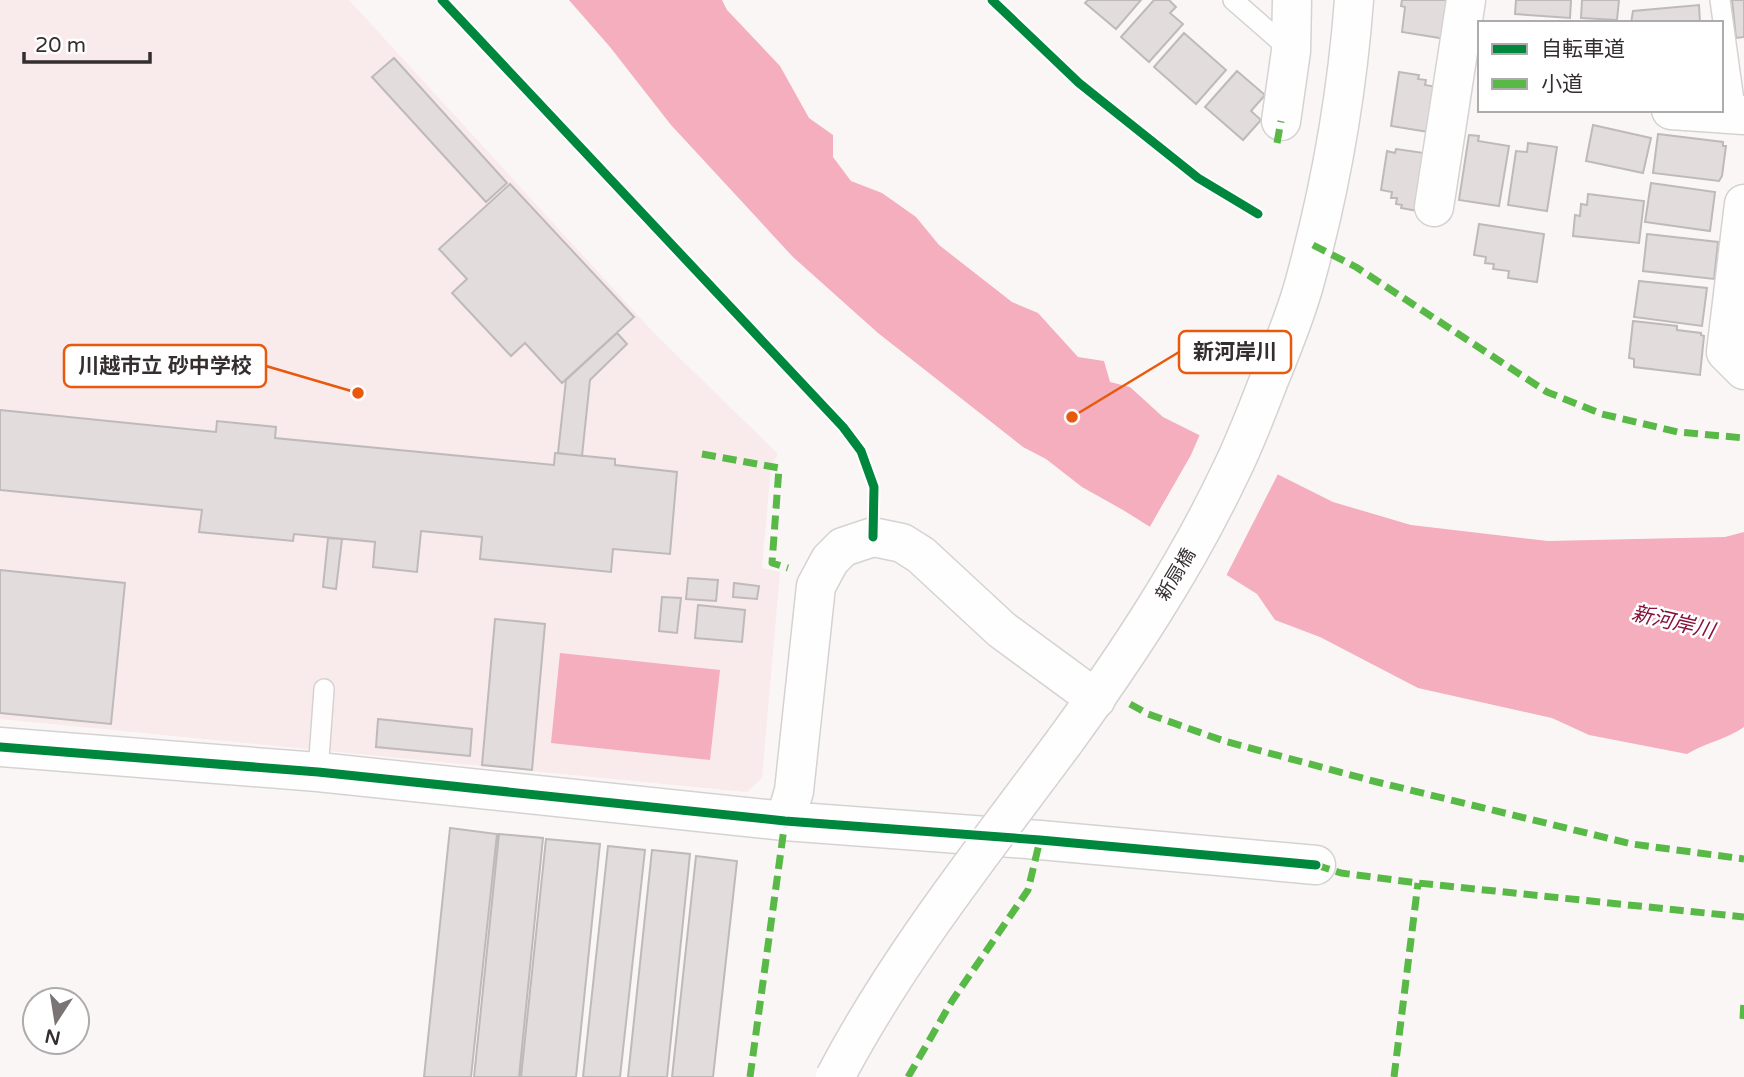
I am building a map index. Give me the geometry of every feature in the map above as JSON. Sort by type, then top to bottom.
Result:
[{"type":"street","points":[[1282,121],[1291,51],[1293,0]]},
{"type":"street","name":"新扇橋","points":[[835,1077],[897,974],[955,889],[1096,699],[1136,640],[1199,533],[1231,472],[1283,346],[1305,282],[1332,163],[1354,0]]},
{"type":"street","points":[[1434,207],[1465,95],[1466,0]]},
{"type":"street","points":[[1681,112],[1741,124]]},
{"type":"street","points":[[1744,204],[1726,352],[1744,370]]},
{"type":"street","points":[[785,821],[794,791],[816,586],[830,560],[844,547],[861,540],[873,537],[902,543],[921,555],[1002,630],[1096,699]]},
{"type":"street","points":[[0,747],[318,772],[785,821],[1040,840],[1316,865]]},
{"type":"lane","points":[[1233,0],[1291,51]]},
{"type":"lane","points":[[1720,0],[1741,124]]},
{"type":"lane","points":[[318,772],[324,689]]},
{"type":"shaded area","points":[[0,0],[349,0],[653,332],[778,454],[771,466],[762,568],[780,572],[762,778],[747,792],[0,719]]},
{"type":"water","points":[[569,0],[722,0],[727,10],[780,66],[809,118],[833,135],[833,157],[851,181],[882,193],[916,217],[939,245],[1012,302],[1038,313],[1078,357],[1104,361],[1110,382],[1130,387],[1163,417],[1333,502],[1411,525],[1548,541],[1725,537],[1744,532],[1744,727],[1687,754],[1589,735],[1552,718],[1418,688],[1320,637],[1275,620],[1257,594],[1082,487],[1046,459],[1023,447],[878,333],[793,257],[671,125]]},
{"type":"water","points":[[560,653],[720,670],[710,760],[551,743]]},
{"type":"pier","points":[[1201,432],[1279,472],[1225,578],[1148,530],[1191,455]]},
{"type":"building","points":[[1088,0],[1141,0],[1116,29],[1085,3]]},
{"type":"building","points":[[1154,0],[1169,0],[1176,7],[1170,13],[1183,24],[1149,62],[1121,37]]},
{"type":"building","points":[[1402,0],[1452,0],[1446,39],[1402,32],[1405,7],[1401,6]]},
{"type":"building","points":[[1516,0],[1571,0],[1570,18],[1515,14]]},
{"type":"building","points":[[1582,0],[1619,0],[1617,20],[1581,18]]},
{"type":"building","points":[[1732,0],[1744,0],[1744,37],[1736,38]]},
{"type":"building","points":[[1699,5],[1700,21],[1631,21],[1633,11]]},
{"type":"building","points":[[1184,33],[1226,70],[1196,104],[1154,67]]},
{"type":"building","points":[[394,58],[507,183],[486,202],[372,77]]},
{"type":"building","points":[[1237,71],[1265,95],[1251,111],[1261,120],[1243,140],[1205,107]]},
{"type":"building","points":[[1399,72],[1419,75],[1418,79],[1426,80],[1425,85],[1442,88],[1435,133],[1391,126]]},
{"type":"building","points":[[1593,125],[1651,138],[1643,173],[1586,161]]},
{"type":"building","points":[[1658,134],[1723,142],[1723,146],[1726,146],[1719,181],[1653,173]]},
{"type":"building","points":[[1469,135],[1479,136],[1478,141],[1509,146],[1499,206],[1459,200]]},
{"type":"building","points":[[1528,143],[1557,147],[1547,211],[1508,205],[1516,151],[1527,152]]},
{"type":"building","points":[[1396,149],[1424,153],[1423,212],[1401,208],[1402,205],[1396,204],[1397,198],[1391,198],[1392,192],[1381,190],[1387,151],[1395,153]]},
{"type":"building","points":[[1651,183],[1715,192],[1710,231],[1645,222]]},
{"type":"building","points":[[510,184],[634,317],[562,383],[525,343],[511,356],[452,293],[467,279],[439,249]]},
{"type":"building","points":[[1588,194],[1644,201],[1639,243],[1573,236],[1575,215],[1580,216],[1581,204],[1587,205]]},
{"type":"building","points":[[1479,224],[1544,234],[1537,282],[1508,278],[1509,271],[1493,269],[1494,264],[1485,263],[1486,257],[1474,255]]},
{"type":"building","points":[[1647,234],[1718,242],[1714,279],[1643,271]]},
{"type":"building","points":[[1639,281],[1707,288],[1702,326],[1634,317]]},
{"type":"building","points":[[1633,321],[1677,326],[1677,330],[1701,333],[1704,336],[1700,375],[1634,367],[1634,359],[1629,358]]},
{"type":"building","points":[[617,333],[627,344],[590,380],[582,456],[558,453],[566,380]]},
{"type":"building","points":[[0,410],[216,432],[217,421],[276,427],[275,438],[554,465],[555,453],[615,459],[615,465],[677,472],[670,554],[613,549],[611,572],[480,559],[482,537],[421,531],[417,572],[373,567],[375,542],[294,534],[293,541],[199,532],[202,510],[0,490]]},
{"type":"building","points":[[328,538],[342,539],[336,589],[323,587]]},
{"type":"building","points":[[0,570],[125,583],[111,724],[0,713]]},
{"type":"building","points":[[688,578],[718,580],[716,601],[686,599]]},
{"type":"building","points":[[734,583],[759,586],[757,599],[733,597]]},
{"type":"building","points":[[662,597],[681,598],[677,633],[659,631]]},
{"type":"building","points":[[698,605],[745,610],[742,642],[695,638]]},
{"type":"building","points":[[495,619],[545,624],[532,770],[482,765]]},
{"type":"building","points":[[378,719],[472,729],[470,756],[376,747]]},
{"type":"building","points":[[450,828],[497,834],[471,1077],[424,1077]]},
{"type":"building","points":[[499,834],[543,838],[519,1077],[474,1077]]},
{"type":"building","points":[[546,839],[600,844],[576,1077],[521,1077]]},
{"type":"building","points":[[608,846],[645,850],[620,1077],[583,1077]]},
{"type":"building","points":[[652,850],[690,854],[667,1077],[628,1077]]},
{"type":"building","points":[[696,856],[737,861],[713,1077],[672,1077]]},
{"type":"marked path","points":[[1277,143],[1281,121]]},
{"type":"marked path","points":[[1313,245],[1356,267],[1547,392],[1602,414],[1678,432],[1744,438]]},
{"type":"marked path","points":[[702,454],[779,468],[772,563],[788,568]]},
{"type":"marked path","points":[[1130,704],[1148,714],[1224,741],[1377,782],[1632,844],[1744,859]]},
{"type":"marked path","points":[[750,1077],[785,821]]},
{"type":"marked path","points":[[908,1077],[952,1001],[1028,890],[1040,840]]},
{"type":"marked path","points":[[1316,865],[1341,873],[1418,883],[1744,917]]},
{"type":"marked path","points":[[1394,1077],[1418,883]]},
{"type":"marked path","points":[[1743,1019],[1744,1000]]},
{"type":"cycle path","points":[[442,0],[843,427],[861,451],[874,487],[873,537]]},
{"type":"cycle path","points":[[992,0],[1079,83],[1198,178],[1258,214]]},
{"type":"cycle path","points":[[0,747],[318,772],[785,821],[1040,840],[1316,865]]},
{"type":"place","name":"川越市立 砂中学校","points":[[358,393]]},
{"type":"place","name":"新河岸川","points":[[1072,417]]}]
